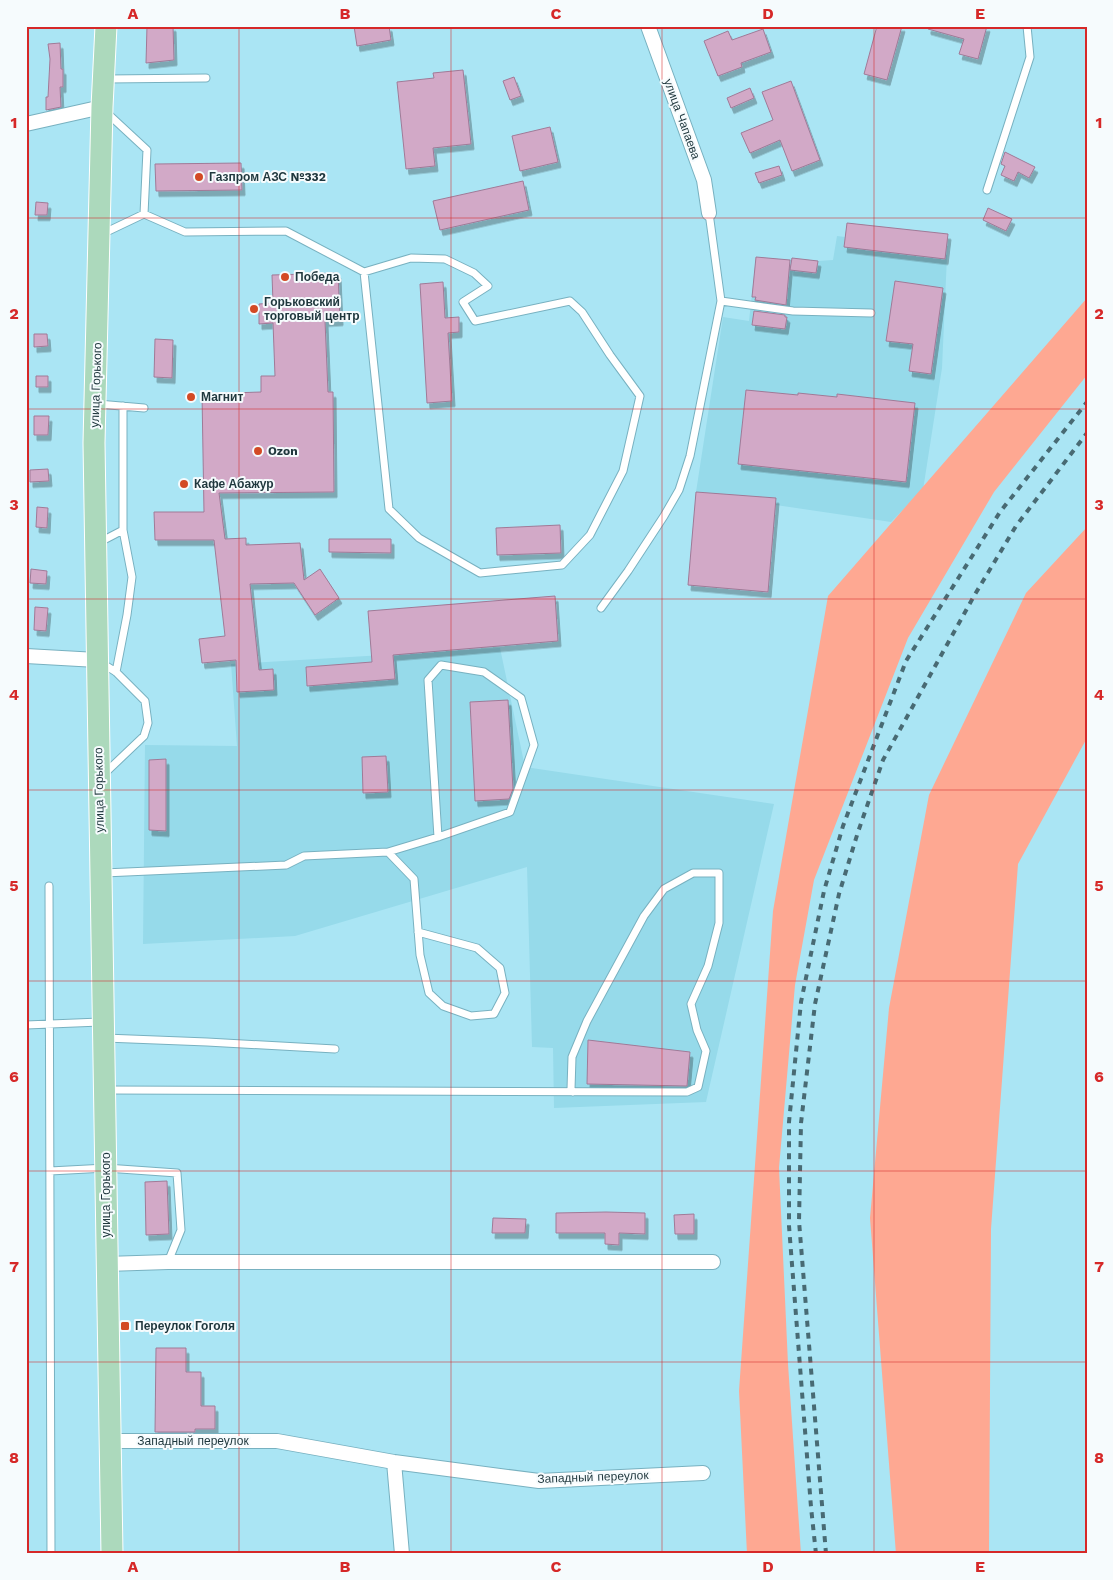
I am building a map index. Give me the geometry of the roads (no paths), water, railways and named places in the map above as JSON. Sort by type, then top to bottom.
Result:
[{"type":"main road","name":"улица Горького","points":[[106,26],[102,108],[94,443],[112,1554]]},
{"type":"street","name":"улица Чапаева","points":[[648,26],[704,180],[709,212]]},
{"type":"street","points":[[26,124],[102,108]]},
{"type":"street","points":[[26,656],[97,660]]},
{"type":"street","points":[[106,1264],[168,1262],[713,1262]]},
{"type":"street","name":"Западный переулок","points":[[110,1441],[277,1441],[394,1462],[539,1480],[703,1472]]},
{"type":"street","points":[[394,1462],[402,1554]]},
{"type":"lane","points":[[987,190],[1030,57],[1027,26]]},
{"type":"lane","points":[[104,79],[206,78]]},
{"type":"lane","points":[[102,108],[147,150],[144,214]]},
{"type":"lane","points":[[601,608],[664,516],[679,490],[690,456],[721,301],[709,212]]},
{"type":"lane","points":[[100,235],[144,214],[185,232],[286,231],[364,272],[410,258],[445,259],[474,273],[488,286],[463,302],[475,321],[570,301],[582,312],[640,396],[623,470],[590,535],[562,565],[480,573],[420,538],[388,509],[364,272]]},
{"type":"lane","points":[[721,301],[793,311],[871,313]]},
{"type":"lane","points":[[95,404],[144,408]]},
{"type":"lane","points":[[116,672],[132,577],[123,530],[123,406]]},
{"type":"lane","points":[[96,544],[123,530]]},
{"type":"lane","points":[[97,660],[116,672],[145,701],[148,723],[144,736],[99,778]]},
{"type":"lane","points":[[101,873],[286,864],[304,856],[388,852],[438,837],[510,812],[534,745],[520,698],[484,672],[441,665],[428,680],[438,837]]},
{"type":"lane","points":[[388,852],[414,879],[418,932],[420,955],[429,993],[443,1006],[471,1016],[494,1014],[505,993],[500,968],[477,948],[418,932]]},
{"type":"lane","points":[[104,1090],[573,1092],[687,1092],[698,1086],[706,1050],[697,1030],[691,1004],[708,966],[719,923],[720,873],[693,873],[664,889],[644,916],[587,1021],[572,1057],[571,1089],[573,1092]]},
{"type":"lane","points":[[49,886],[51,1554]]},
{"type":"lane","points":[[26,1024],[49,1024],[207,1042],[334,1049]]},
{"type":"lane","points":[[50,1171],[106,1168],[177,1173],[181,1230],[168,1262]]},
{"type":"railway","points":[[816,1554],[789,1226],[789,1122],[801,1002],[824,891],[843,826],[906,661],[1000,512],[1087,402]]},
{"type":"railway","points":[[826,1554],[799,1221],[801,1123],[815,1004],[839,894],[883,760],[974,596],[1016,526],[1087,433]]},
{"type":"place","name":"Газпром АЗС №332","points":[[199,177]]},
{"type":"place","name":"Победа","points":[[285,277]]},
{"type":"place","name":"Горьковский торговый центр","points":[[254,309]]},
{"type":"place","name":"Магнит","points":[[191,397]]},
{"type":"place","name":"Ozon","points":[[258,451]]},
{"type":"place","name":"Кафе Абажур","points":[[184,484]]},
{"type":"place","name":"Переулок Гоголя","points":[[125,1326]]}]
